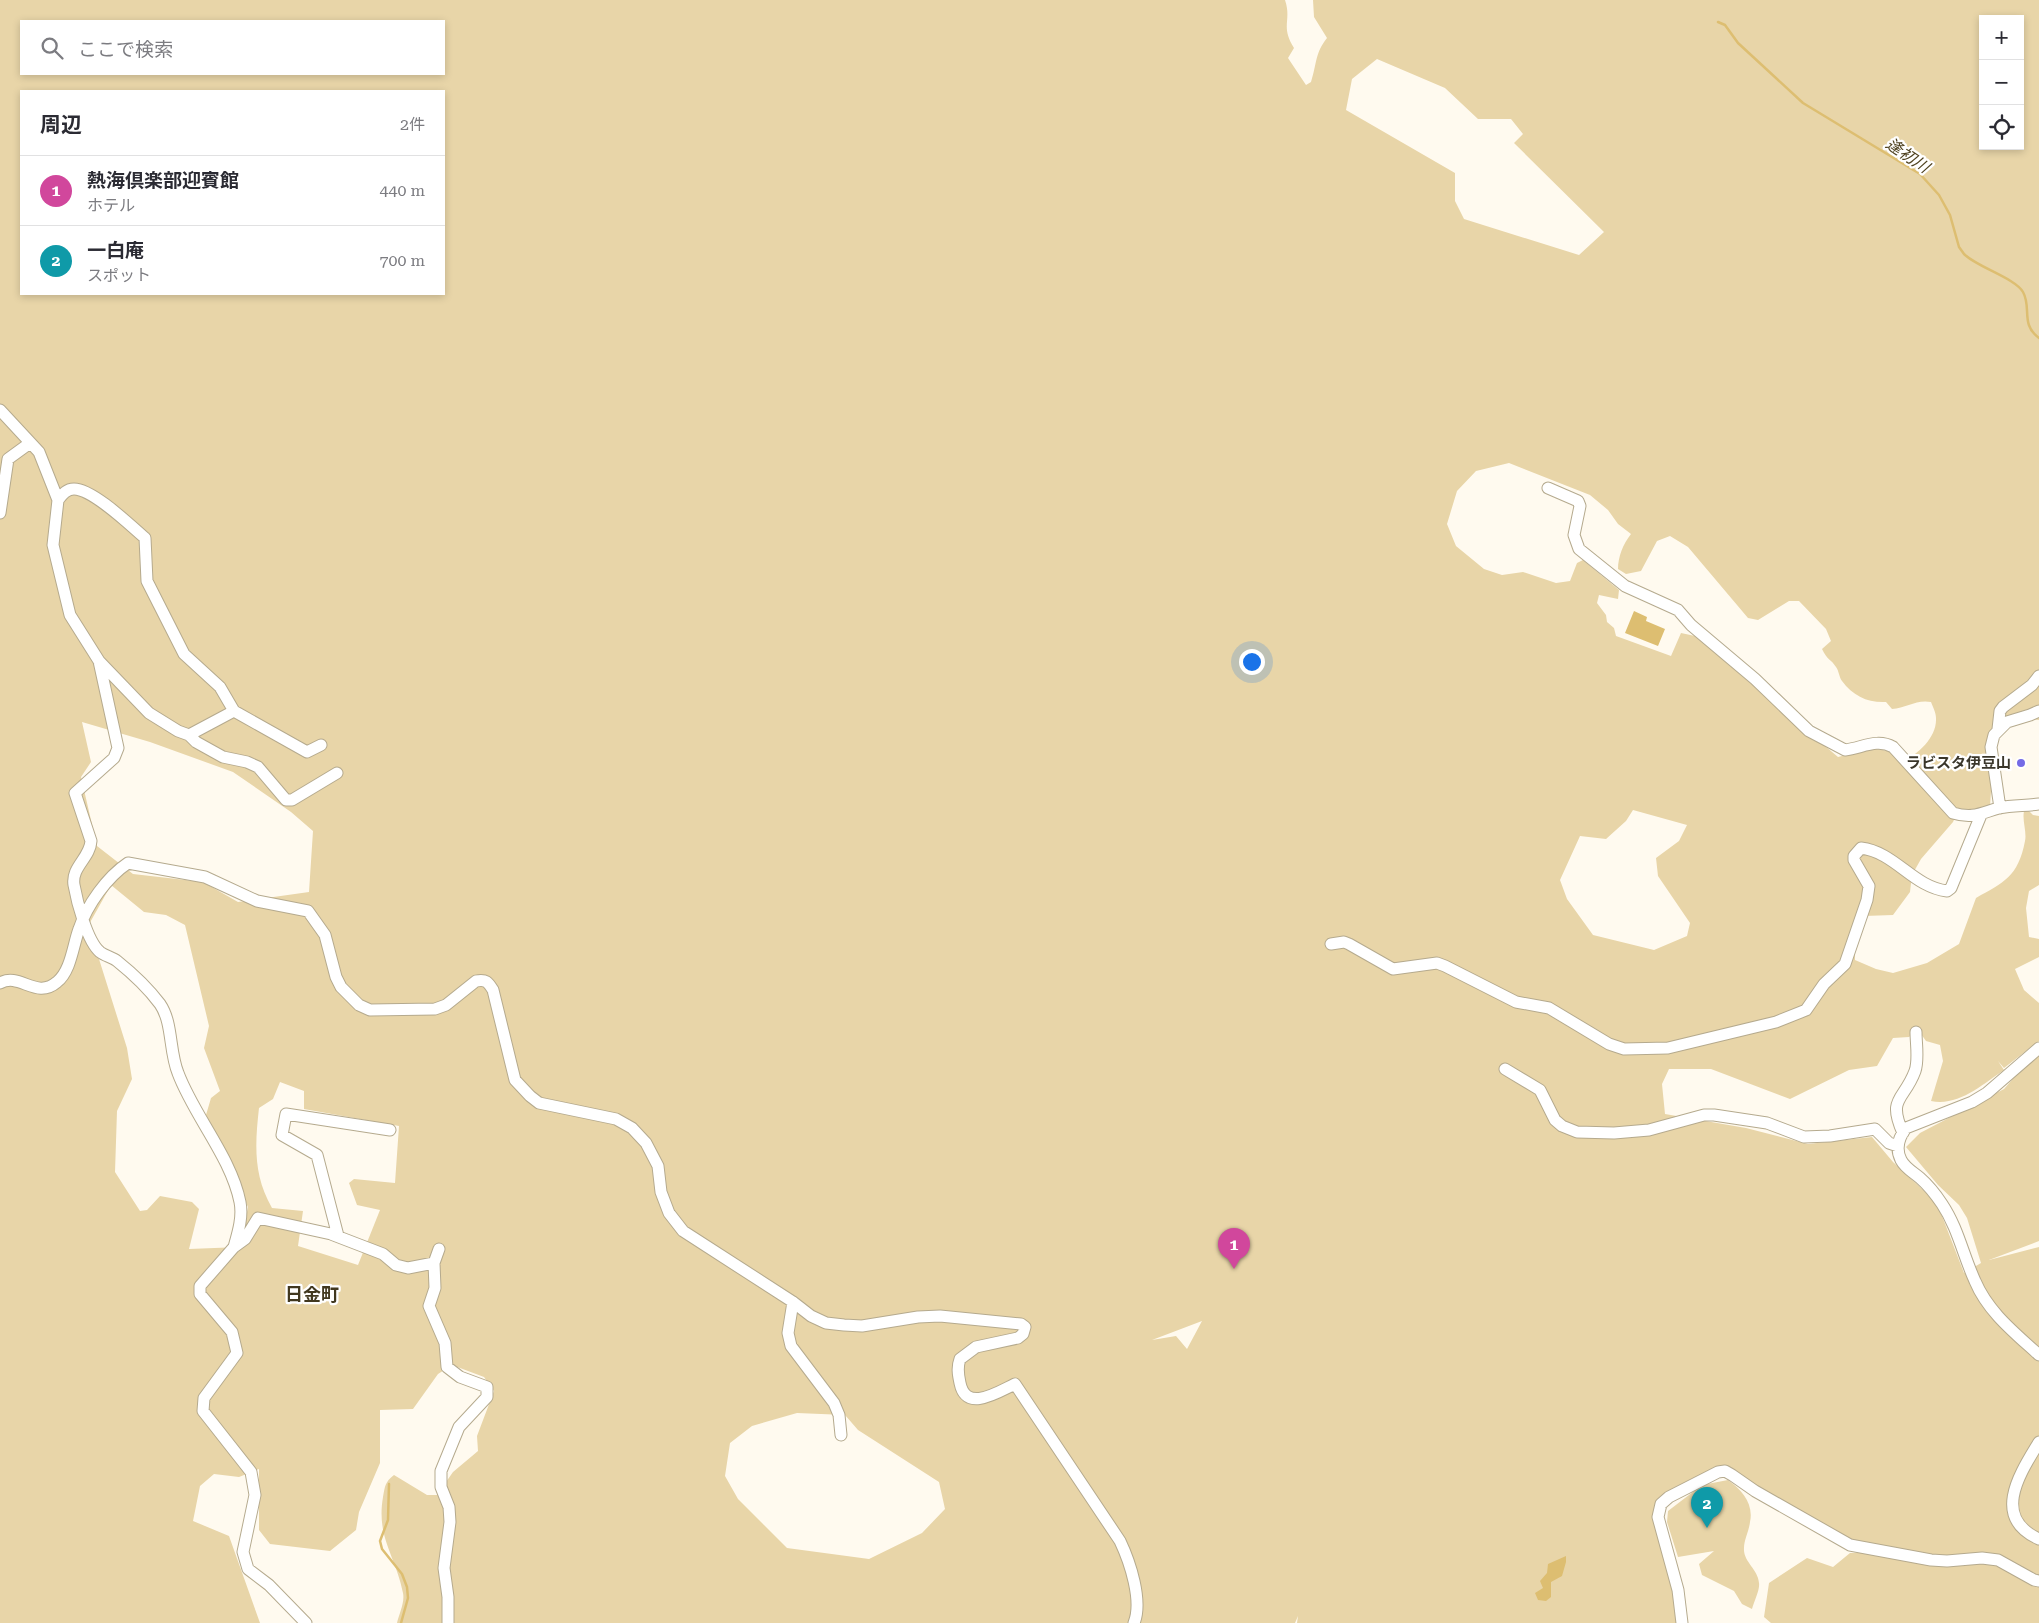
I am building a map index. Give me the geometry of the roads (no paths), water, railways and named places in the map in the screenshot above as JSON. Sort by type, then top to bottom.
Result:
[{"type":"street","points":[[0,410],[39,452],[58,500],[53,545],[70,615],[100,661],[113,672],[149,713],[178,731],[189,734],[196,742],[223,757],[247,762],[258,767],[286,800],[292,800],[337,773]]},
{"type":"street","points":[[0,513],[8,459],[30,443]]},
{"type":"street","points":[[1548,488],[1578,501],[1580,506],[1574,535],[1580,549],[1625,586],[1678,610],[1692,625],[1755,679],[1809,731],[1845,750],[1873,743],[1888,745],[1910,764],[1953,813],[1981,815],[2000,808],[2039,804]]},
{"type":"street","points":[[58,500],[65,492],[73,489],[82,491],[124,520],[145,538],[147,582],[184,654],[220,687],[234,711],[308,752],[321,745]]},
{"type":"street","points":[[100,661],[118,748],[114,758],[75,793],[91,841],[91,847],[74,872],[74,883],[89,934],[100,951],[115,960],[153,995],[162,1006],[177,1072],[195,1110],[223,1159],[240,1203],[240,1227],[234,1247]]},
{"type":"street","points":[[2000,808],[1991,747],[1998,729],[2003,707],[2032,685],[2039,676]]},
{"type":"street","points":[[189,734],[234,711]]},
{"type":"street","points":[[1998,729],[2007,722],[2039,711]]},
{"type":"street","points":[[1331,944],[1344,942],[1349,944],[1393,969],[1436,963],[1516,1002],[1549,1008],[1609,1044],[1624,1049],[1668,1048],[1776,1022],[1806,1010],[1824,984],[1845,964],[1867,900],[1869,886],[1854,860],[1858,849],[1874,851],[1890,859],[1915,880],[1930,887],[1947,891],[1952,888],[1981,815]]},
{"type":"street","points":[[0,983],[19,982],[38,989],[47,988],[57,983],[62,977],[70,959],[84,919],[115,872],[128,863],[205,877],[257,901],[308,910],[325,934],[336,978],[341,987],[359,1005],[370,1010],[435,1009],[446,1004],[476,981],[483,980],[488,982],[494,990],[516,1080],[530,1096],[539,1103],[616,1119],[632,1128],[646,1143],[658,1166],[661,1192],[669,1213],[683,1231],[793,1302],[811,1316],[826,1323],[862,1326],[918,1317],[940,1316],[1021,1324],[1025,1327],[1023,1334],[1018,1338],[976,1347],[960,1359],[958,1374],[961,1390],[968,1397],[978,1400],[1015,1384],[1120,1541],[1129,1560],[1138,1608],[1134,1623]]},
{"type":"street","points":[[1903,1132],[1895,1115],[1898,1102],[1915,1070],[1916,1032]]},
{"type":"street","points":[[2039,1048],[1987,1093],[1972,1102],[1922,1120],[1906,1128],[1898,1146],[1900,1158],[1906,1167],[1919,1177],[1941,1201],[1952,1219],[1975,1281],[1994,1313],[2039,1356]]},
{"type":"street","points":[[1505,1069],[1540,1090],[1555,1120],[1562,1126],[1576,1132],[1614,1133],[1650,1130],[1714,1114],[1767,1123],[1791,1134],[1809,1137],[1875,1129],[1889,1143],[1898,1146]]},
{"type":"street","points":[[338,1236],[317,1156],[282,1135],[286,1114],[390,1130]]},
{"type":"street","points":[[306,1623],[269,1585],[248,1569],[243,1552],[255,1495],[251,1472],[203,1411],[204,1398],[237,1353],[232,1332],[200,1294],[200,1286],[234,1247],[245,1239],[258,1218],[290,1223],[338,1236],[383,1254],[396,1265],[408,1268],[434,1263]]},
{"type":"street","points":[[439,1249],[434,1263],[435,1288],[429,1306],[445,1343],[447,1367],[460,1377],[487,1387],[488,1393],[488,1397],[459,1427],[441,1471],[441,1486],[449,1508],[450,1522],[444,1568],[448,1597],[448,1623]]},
{"type":"street","points":[[793,1302],[788,1333],[791,1346],[834,1403],[839,1415],[841,1435]]},
{"type":"street","points":[[2039,1442],[2018,1479],[2012,1501],[2014,1513],[2022,1527],[2039,1539]]},
{"type":"street","points":[[1682,1623],[1678,1590],[1658,1517],[1661,1504],[1718,1472],[1726,1471],[1793,1514],[1850,1545],[1939,1561],[1982,1558],[1998,1560],[2039,1581]]},
{"type":"waterway","name":"逢初川","points":[[1718,22],[1725,25],[1738,43],[1803,103],[1920,174],[1939,195],[1950,215],[1959,247],[1964,254],[2012,282],[2023,292],[2027,304],[2028,322],[2033,333],[2039,338]]},
{"type":"waterway","points":[[389,1484],[388,1520],[380,1541],[382,1549],[402,1574],[407,1587],[408,1598],[401,1623]]},
{"type":"place","name":"ラビスタ伊豆山","points":[[2021,763]]},
{"type":"place","name":"熱海倶楽部迎賓館","points":[[1234,1269]]},
{"type":"place","name":"一白庵","points":[[1707,1528]]},
{"type":"district","name":"日金町","points":[[312,1295]]}]
